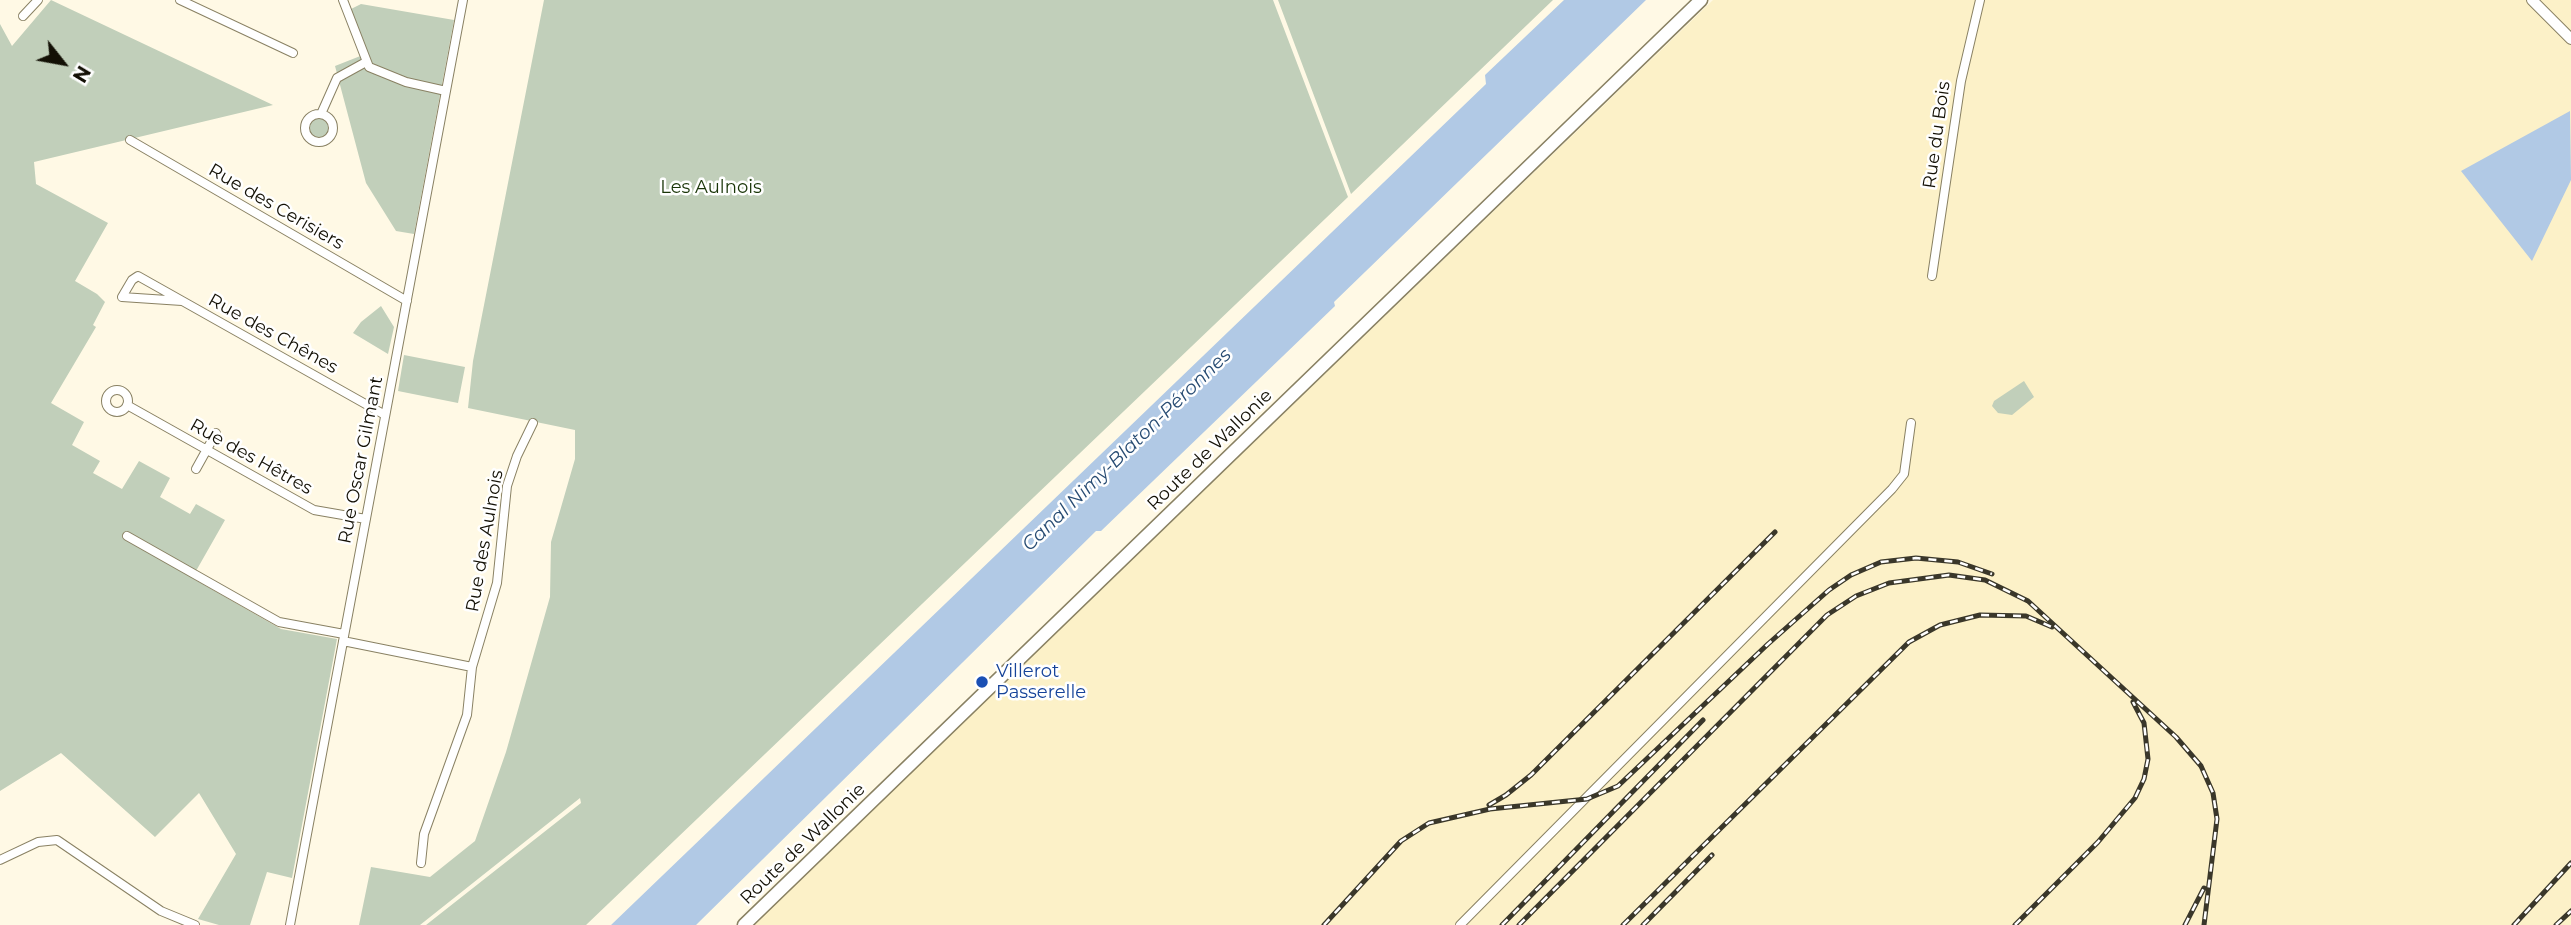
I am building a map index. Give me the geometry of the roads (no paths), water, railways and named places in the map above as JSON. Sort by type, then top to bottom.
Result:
[{"type":"main road","name":"Route de Wallonie","points":[[744,925],[1701,0]]},
{"type":"street","points":[[23,16],[37,0]]},
{"type":"street","points":[[180,0],[293,53]]},
{"type":"street","points":[[343,0],[369,67],[387,76],[446,91]]},
{"type":"street","name":"Rue Oscar Gilmant","points":[[290,925],[463,0]]},
{"type":"street","name":"Rue du Bois","points":[[1932,276],[1961,81],[1980,0]]},
{"type":"street","points":[[2532,0],[2571,39]]},
{"type":"street","points":[[321,114],[337,78],[365,59]]},
{"type":"street","name":"Rue des Cerisiers","points":[[130,140],[407,301]]},
{"type":"street","name":"Rue des Chênes","points":[[182,300],[122,297],[132,280],[138,276],[182,300],[385,415]]},
{"type":"street","name":"Rue des Hêtres","points":[[127,405],[314,510],[366,519]]},
{"type":"street","name":"Rue des Aulnois","points":[[421,863],[424,834],[467,715],[472,667],[497,583],[507,486],[517,456],[533,423]]},
{"type":"street","points":[[1460,925],[1892,489],[1904,474],[1911,423]]},
{"type":"street","points":[[196,469],[216,433]]},
{"type":"street","points":[[127,536],[279,622],[472,667]]},
{"type":"street","points":[[0,860],[38,842],[57,840],[161,911],[195,925]]},
{"type":"water","name":"Canal Nimy-Blaton-Péronnes","points":[[1564,0],[1646,0],[1334,302],[1335,306],[1101,531],[1096,531],[696,925],[611,925],[1486,84],[1485,75]]},
{"type":"water","points":[[2570,111],[2571,180],[2532,261],[2461,171]]},
{"type":"railway","points":[[1489,805],[1531,775],[1775,532]]},
{"type":"railway","points":[[1324,925],[1401,841],[1429,823],[1490,809],[1587,799],[1618,786],[1768,644],[1829,590],[1851,575],[1881,562],[1916,558],[1958,562],[1992,574]]},
{"type":"railway","points":[[1519,925],[1827,615],[1856,596],[1889,583],[1949,575],[1985,580],[2028,601],[2176,737],[2201,766],[2213,793],[2217,819],[2204,925]]},
{"type":"railway","points":[[1623,925],[1909,642],[1940,625],[1980,615],[2026,616],[2052,627]]},
{"type":"railway","points":[[2015,925],[2098,842],[2135,798],[2144,779],[2148,759],[2144,723],[2133,702]]},
{"type":"railway","points":[[1502,925],[1703,720]]},
{"type":"railway","points":[[1643,925],[1712,855]]},
{"type":"railway","points":[[2514,925],[2571,863]]},
{"type":"railway","points":[[2185,925],[2204,888]]},
{"type":"railway","points":[[2556,925],[2571,911]]},
{"type":"place","name":"Villerot Passerelle","points":[[982,682]]},
{"type":"park label","name":"Les Aulnois","points":[[711,188]]}]
